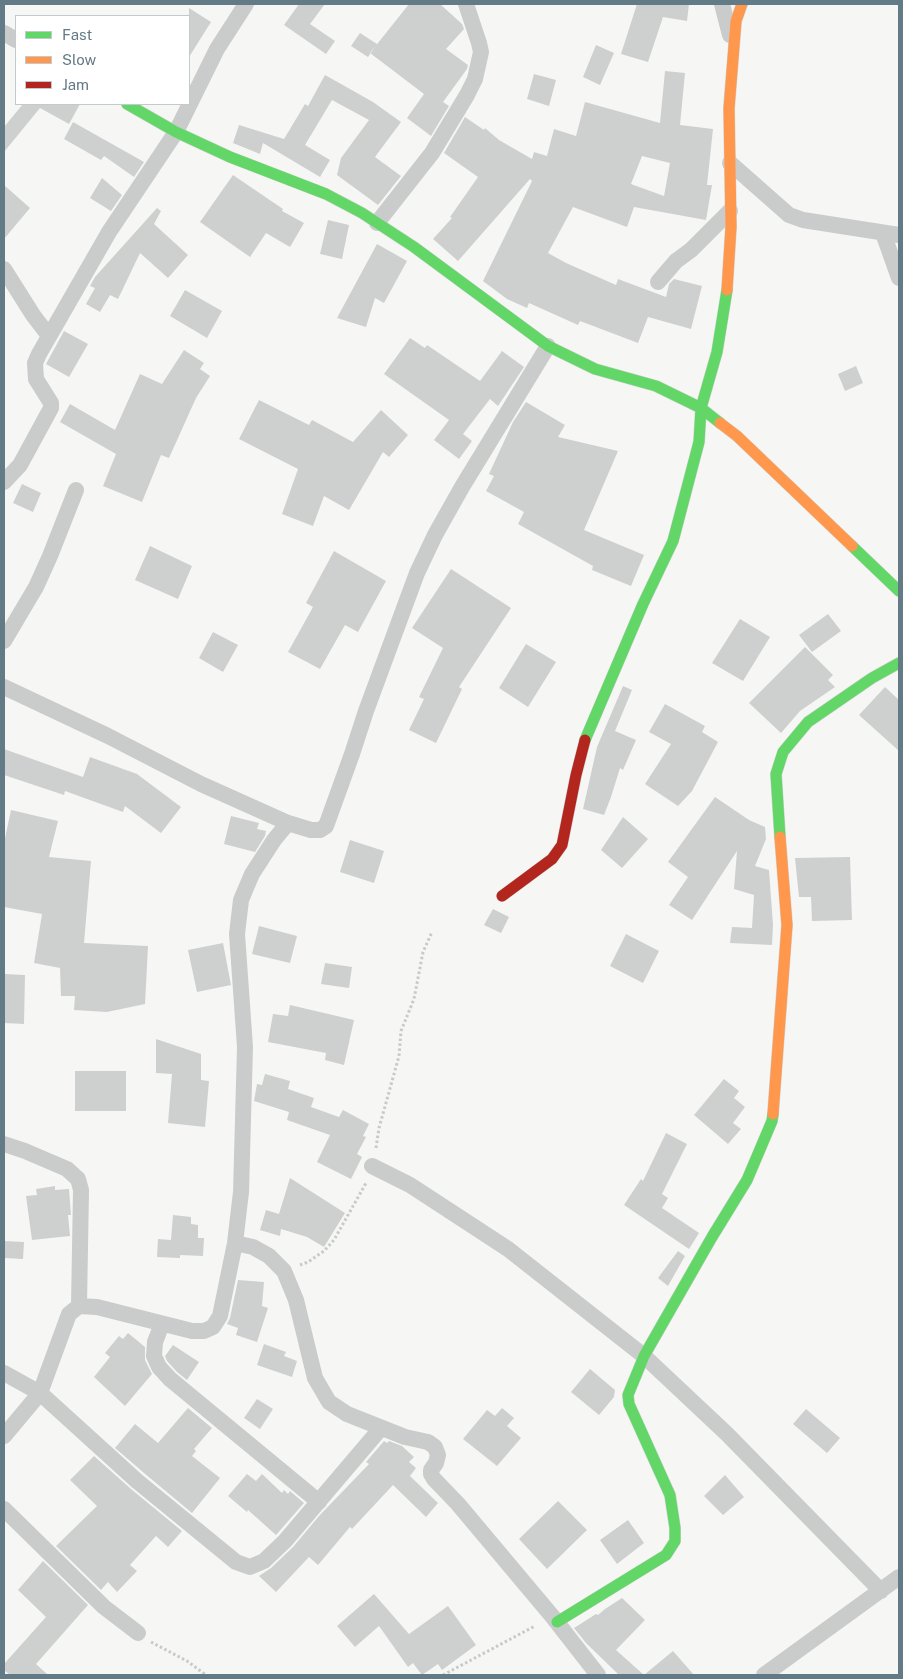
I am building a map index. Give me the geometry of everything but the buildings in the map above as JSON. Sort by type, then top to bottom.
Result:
[{"type":"street","points":[[190,104],[217,49],[246,4]]},
{"type":"street","points":[[377,222],[432,153],[475,79],[481,52],[480,43],[466,4]]},
{"type":"street","points":[[722,4],[733,45]]},
{"type":"street","points":[[502,896],[552,859],[562,845],[584,743],[643,604],[673,541],[685,498],[698,442],[702,408],[717,352],[729,280],[729,108],[736,21],[742,4]]},
{"type":"street","points":[[4,33],[15,39]]},
{"type":"street","points":[[129,105],[176,132],[230,157],[326,194],[377,222],[548,346],[570,358],[595,370],[656,386],[702,408],[737,436],[899,591]]},
{"type":"street","points":[[4,482],[20,465],[50,412],[51,403],[36,379],[35,370],[39,354],[109,232],[176,132],[189,105]]},
{"type":"street","points":[[730,163],[789,215],[803,220],[899,235]]},
{"type":"street","points":[[658,282],[676,262],[730,211]]},
{"type":"street","points":[[882,232],[899,278]]},
{"type":"street","points":[[4,269],[48,336]]},
{"type":"street","points":[[5,685],[201,784],[288,823],[311,830],[320,830],[326,826],[417,573],[435,535],[462,487],[548,346]]},
{"type":"street","points":[[4,642],[36,587],[76,490]]},
{"type":"street","points":[[554,1619],[666,1555],[675,1541],[676,1528],[670,1494],[629,1404],[628,1395],[644,1356],[747,1180],[772,1121],[787,925],[776,790],[776,774],[779,761],[783,752],[808,722],[899,663]]},
{"type":"street","points":[[4,1436],[40,1393],[69,1314],[79,1306],[96,1307],[192,1331],[204,1331],[213,1327],[220,1316],[235,1244],[241,1192],[245,1047],[237,934],[241,900],[252,874],[274,840],[288,823]]},
{"type":"street","points":[[4,1144],[67,1169],[78,1179],[81,1190],[79,1306]]},
{"type":"street","points":[[372,1166],[410,1186],[508,1249],[644,1356],[728,1434],[881,1591]]},
{"type":"street","points":[[235,1244],[253,1247],[269,1256],[284,1272],[296,1300],[315,1378],[329,1402],[346,1414],[405,1437],[428,1442],[436,1448],[438,1455],[431,1470],[434,1479],[458,1504],[598,1675]]},
{"type":"street","points":[[162,1324],[155,1342],[154,1356],[159,1367],[170,1379],[319,1502]]},
{"type":"street","points":[[4,1372],[40,1393],[137,1480],[236,1562],[250,1567],[264,1561],[285,1541],[381,1428]]},
{"type":"street","points":[[4,1509],[104,1607],[138,1633]]},
{"type":"street","points":[[764,1675],[899,1577]]},
{"type":"path","points":[[284,1272],[308,1262],[324,1251],[334,1240],[365,1186],[372,1166],[399,1056],[400,1031],[414,1000],[423,952],[432,932]]},
{"type":"path","points":[[443,1675],[554,1619]]},
{"type":"path","points":[[138,1633],[157,1646],[187,1661],[206,1675]]},
{"type":"traffic: fast","points":[[129,105],[176,132],[230,157],[326,194],[362,213],[414,247],[548,346],[595,369],[656,386],[701,408],[720,423]]},
{"type":"traffic: fast","points":[[585,740],[643,604],[673,541],[699,442],[701,408],[717,352],[727,290]]},
{"type":"traffic: fast","points":[[852,546],[899,591]]},
{"type":"traffic: fast","points":[[780,837],[776,774],[783,752],[808,722],[872,678],[899,663]]},
{"type":"traffic: fast","points":[[557,1622],[666,1555],[675,1541],[670,1495],[629,1404],[628,1395],[644,1356],[747,1180],[772,1121],[773,1114]]},
{"type":"traffic: slow","points":[[727,290],[731,227],[729,108],[736,21],[742,4]]},
{"type":"traffic: slow","points":[[720,423],[737,436],[852,546]]},
{"type":"traffic: slow","points":[[773,1114],[787,925],[780,837]]},
{"type":"traffic: jam","points":[[502,896],[552,859],[562,845],[585,740]]}]
